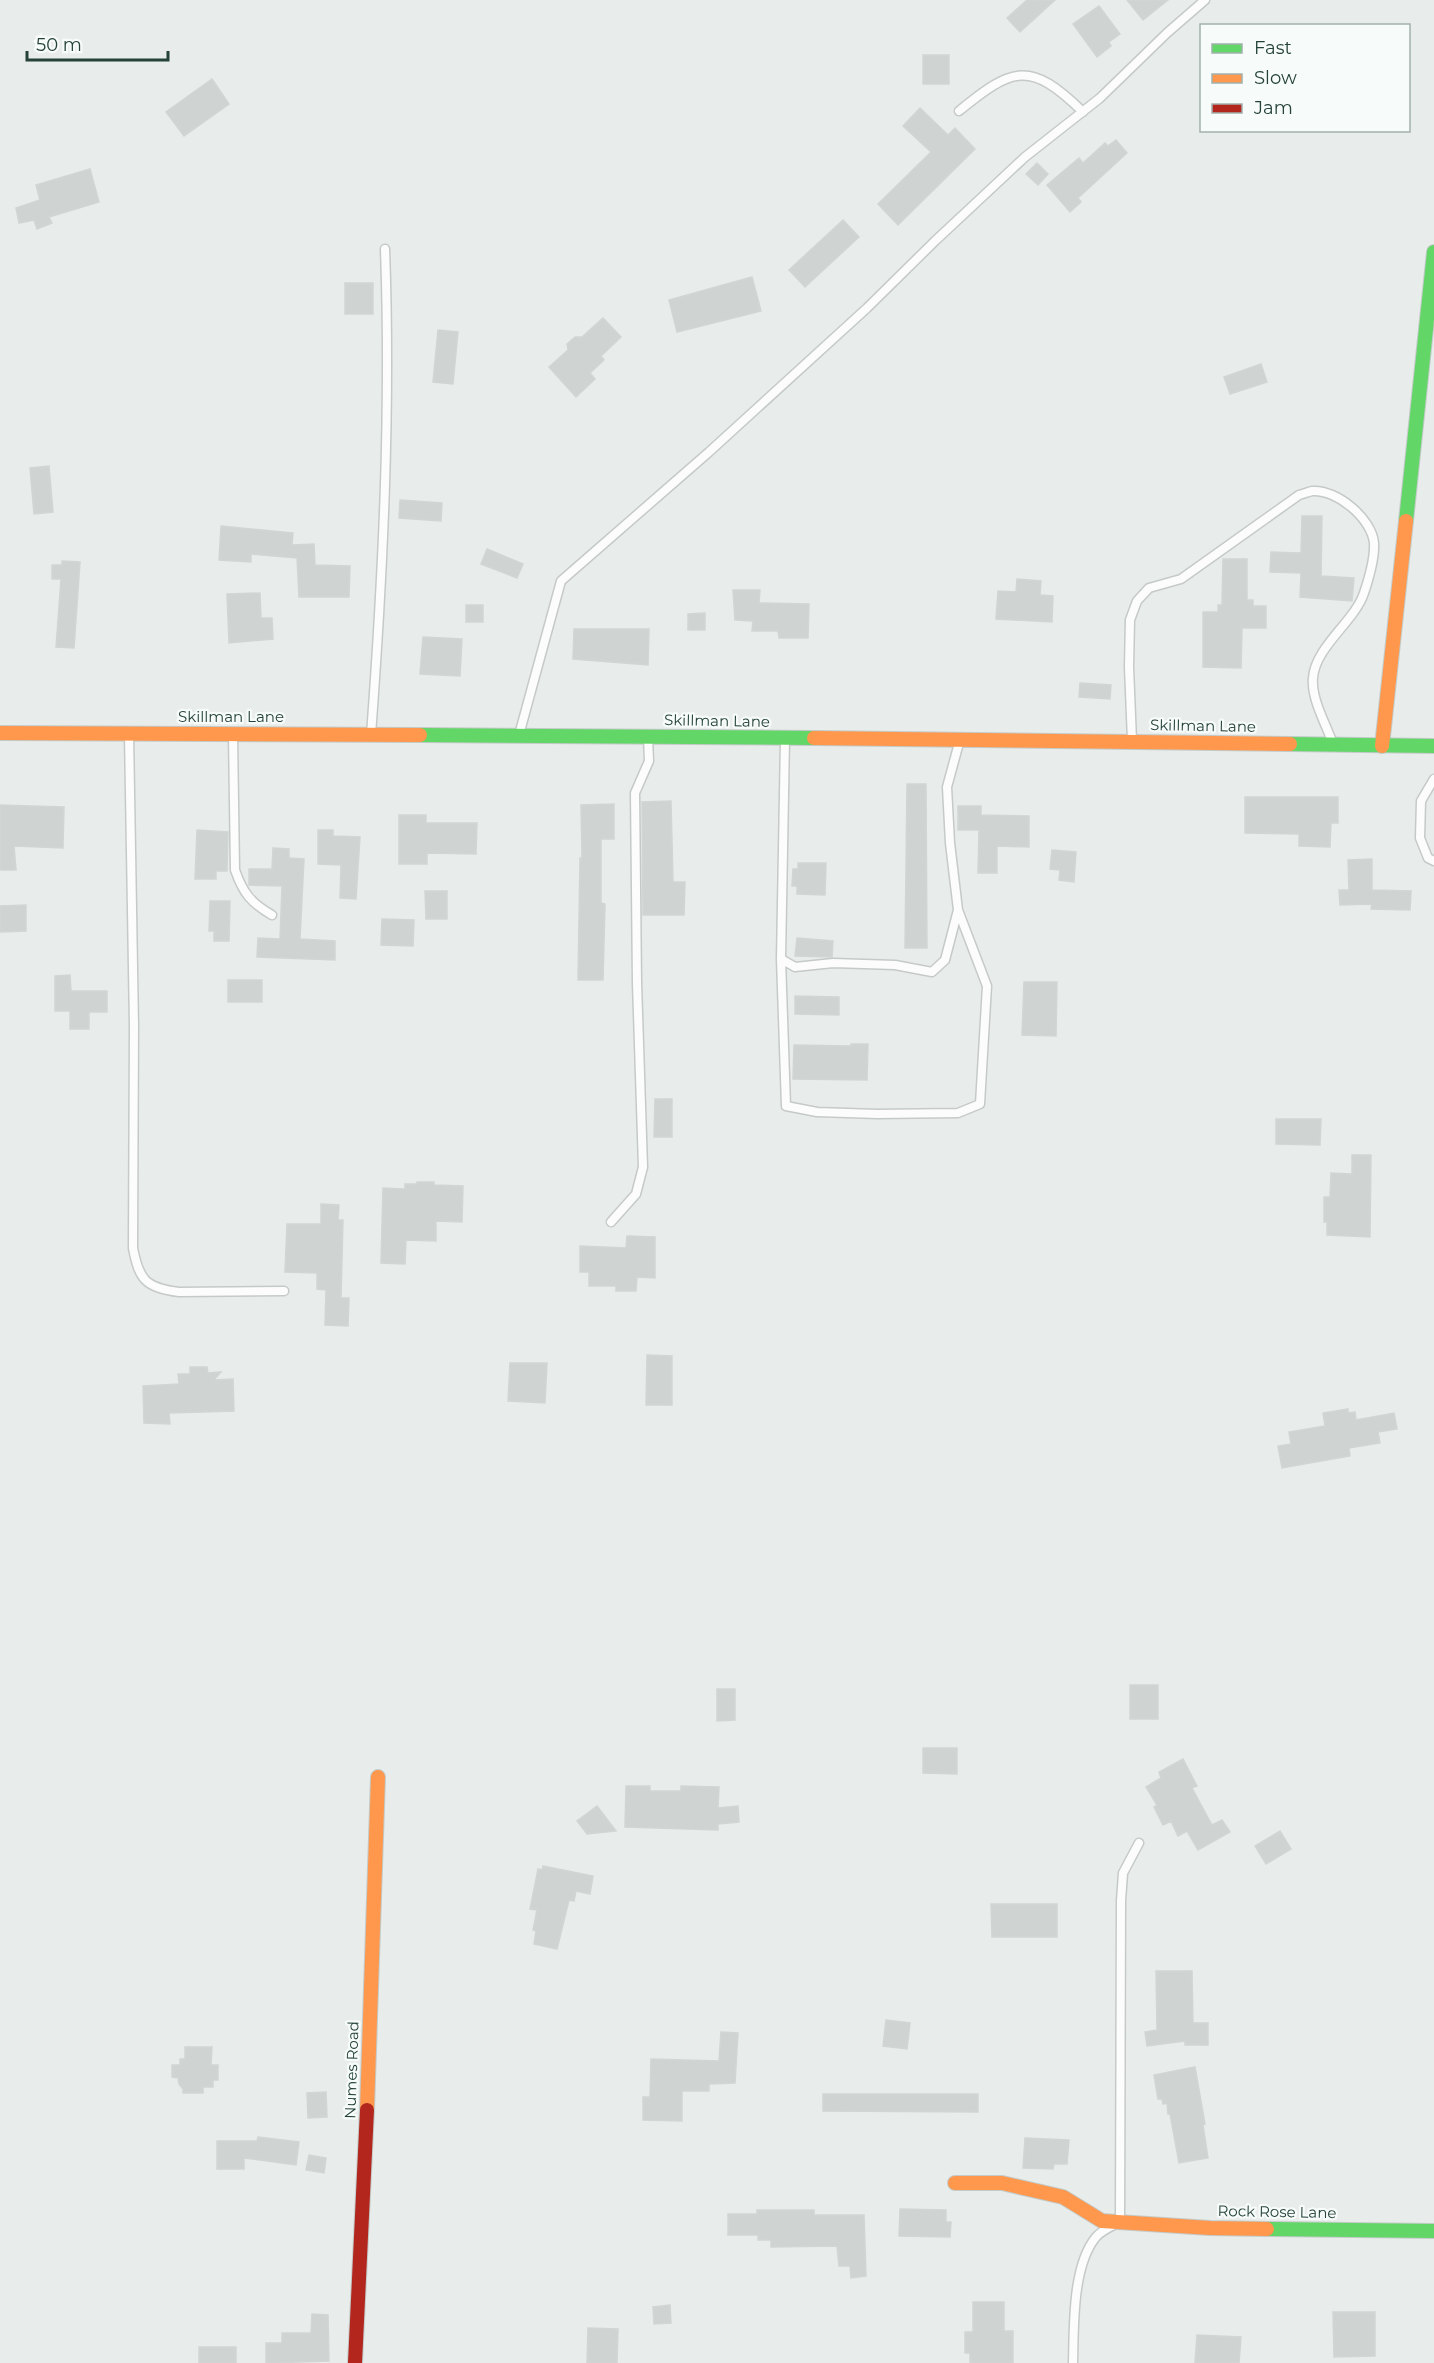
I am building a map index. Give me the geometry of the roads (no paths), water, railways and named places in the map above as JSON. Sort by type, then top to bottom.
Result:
[{"type":"street","points":[[1382,746],[1434,252]]},
{"type":"street","name":"Skillman Lane","points":[[0,733],[648,736],[1434,746]]},
{"type":"street","name":"Numes Road","points":[[356,2363],[371,2032],[378,1777]]},
{"type":"street","name":"Rock Rose Lane","points":[[955,2182],[1002,2182],[1064,2197],[1102,2221],[1210,2228],[1434,2231]]},
{"type":"lane","points":[[519,735],[561,581],[709,452],[867,308],[1025,157],[1100,98],[1167,33],[1205,0]]},
{"type":"lane","points":[[959,111],[995,82],[1014,75],[1041,79],[1060,90],[1083,112]]},
{"type":"lane","points":[[371,735],[381,600],[386,450],[385,249]]},
{"type":"lane","points":[[1132,742],[1130,620],[1137,601],[1149,588],[1182,579],[1299,495],[1314,491],[1337,497],[1359,514],[1369,526],[1374,542],[1373,558],[1364,596],[1316,664],[1312,680],[1334,745]]},
{"type":"lane","points":[[129,734],[134,1026],[133,1248],[135,1259],[139,1273],[146,1283],[162,1290],[284,1291]]},
{"type":"lane","points":[[233,734],[236,870],[242,890],[259,907],[272,915]]},
{"type":"lane","points":[[611,1222],[636,1194],[643,1167],[637,983],[635,793],[649,761],[648,736]]},
{"type":"lane","points":[[785,738],[781,959],[786,1106],[827,1113],[958,1113],[980,1104],[987,986],[958,910],[950,843],[947,786],[960,739]]},
{"type":"lane","points":[[1434,779],[1421,801],[1420,838],[1428,858],[1434,861]]},
{"type":"lane","points":[[781,959],[795,967],[833,963],[895,965],[932,972],[945,960],[958,910]]},
{"type":"lane","points":[[1073,2363],[1077,2295],[1083,2264],[1096,2237],[1120,2222],[1120,1901],[1123,1873],[1139,1843]]}]
